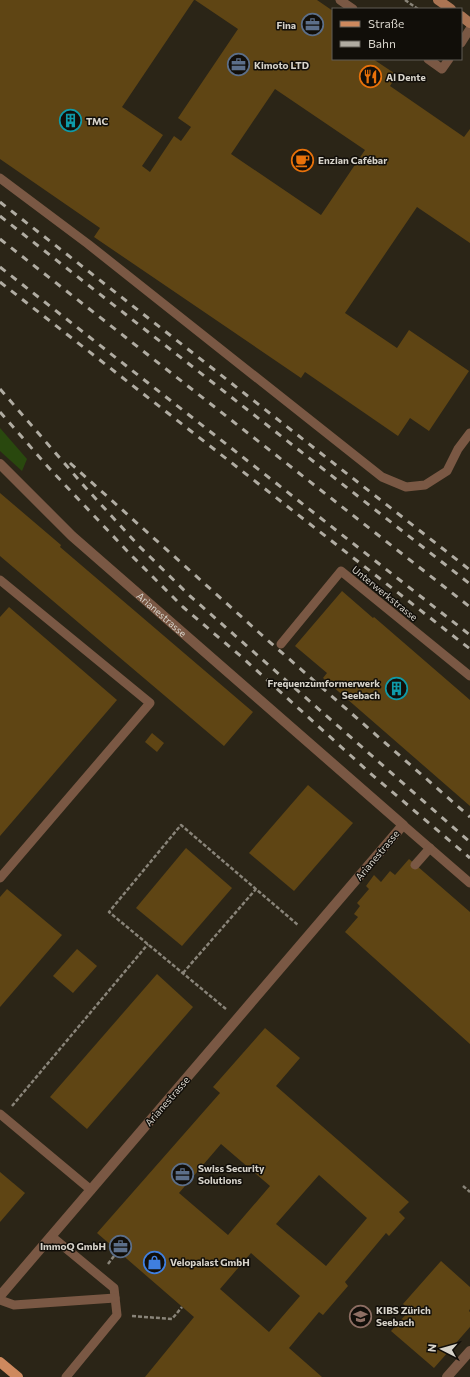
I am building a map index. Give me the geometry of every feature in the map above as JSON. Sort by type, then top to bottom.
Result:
[{"type":"main road","points":[[438,0],[450,8]]},
{"type":"main road","points":[[462,17],[470,23]]},
{"type":"main road","points":[[0,1362],[18,1377]]},
{"type":"street","name":"Arianestrasse","points":[[0,464],[72,536],[403,825],[0,1296]]},
{"type":"street","points":[[447,1377],[468,1357]]},
{"type":"lane","points":[[340,0],[352,8]]},
{"type":"lane","points":[[462,41],[470,29]]},
{"type":"lane","points":[[429,60],[442,69],[448,60]]},
{"type":"lane","points":[[0,178],[95,249],[382,477],[406,487],[425,485],[447,471],[458,449],[470,433]]},
{"type":"lane","name":"Unterwerkstrasse","points":[[281,644],[340,571],[470,676]]},
{"type":"lane","points":[[0,878],[150,703],[1,584]]},
{"type":"lane","points":[[403,825],[470,883]]},
{"type":"lane","points":[[415,865],[430,848]]},
{"type":"lane","points":[[2,1115],[91,1190]]},
{"type":"lane","points":[[51,1236],[114,1288],[117,1315],[66,1377]]},
{"type":"lane","points":[[0,1300],[14,1305],[115,1298]]},
{"type":"path","points":[[405,0],[417,8]]},
{"type":"path","points":[[237,1018],[109,912],[181,825],[309,935]]},
{"type":"path","points":[[183,973],[256,889]]},
{"type":"path","points":[[2,1115],[148,944]]},
{"type":"path","points":[[463,1186],[470,1192]]},
{"type":"path","points":[[128,1316],[172,1319],[182,1307]]},
{"type":"green space","points":[[0,428],[27,459],[22,471],[0,451]]},
{"type":"building","points":[[0,0],[194,0],[122,107],[163,135],[142,166],[150,172],[174,136],[181,141],[191,127],[178,118],[238,29],[195,0],[317,0],[332,10],[332,60],[374,60],[397,75],[390,86],[464,137],[470,129],[470,243],[417,207],[345,313],[397,348],[409,330],[469,371],[429,431],[410,418],[398,436],[305,372],[301,378],[94,237],[100,228],[0,159]],"holes":[[[275,89],[365,150],[321,215],[231,154]]]},
{"type":"building","points":[[0,493],[61,545],[60,547],[253,712],[224,746],[0,556]]},
{"type":"building","name":"Frequenzumformerwerk Seebach","points":[[342,591],[470,700],[470,806],[323,678],[327,673],[295,646]]},
{"type":"building","points":[[9,607],[117,700],[0,836],[0,617]]},
{"type":"building","points":[[152,733],[164,743],[157,752],[145,742]]},
{"type":"building","points":[[308,785],[353,823],[294,891],[249,853]]},
{"type":"building","points":[[186,848],[232,888],[182,946],[136,908]]},
{"type":"building","points":[[409,859],[470,912],[470,1044],[345,932],[358,917],[354,914],[360,906],[357,903],[369,889],[366,886],[374,875],[381,882],[390,871],[395,875]]},
{"type":"building","points":[[7,889],[62,935],[0,1007],[0,897]]},
{"type":"building","points":[[77,949],[97,966],[73,993],[53,976]]},
{"type":"building","points":[[157,974],[193,1007],[87,1129],[50,1097]]},
{"type":"building","points":[[265,1028],[300,1058],[276,1086],[409,1202],[399,1212],[405,1218],[389,1236],[386,1233],[345,1282],[348,1286],[323,1315],[319,1312],[289,1348],[322,1377],[145,1377],[194,1317],[97,1233],[220,1093],[213,1087]],"holes":[[[221,1144],[270,1186],[228,1235],[179,1193]],[[319,1175],[367,1218],[326,1266],[276,1224]],[[251,1253],[300,1296],[269,1332],[220,1289]]]},
{"type":"building","points":[[0,1172],[25,1193],[0,1222]]},
{"type":"building","points":[[441,1261],[470,1287],[470,1327],[434,1368],[391,1331],[410,1310],[403,1304]]},
{"type":"railway","points":[[0,202],[470,570]]},
{"type":"railway","points":[[0,216],[470,584]]},
{"type":"railway","points":[[0,239],[470,607]]},
{"type":"railway","points":[[0,267],[470,635]]},
{"type":"railway","points":[[0,282],[470,649]]},
{"type":"railway","points":[[0,389],[85,487],[139,546],[190,596],[470,842]]},
{"type":"railway","points":[[0,412],[49,468],[130,554],[183,607],[244,659],[370,773],[470,858]]},
{"type":"railway","points":[[70,463],[264,637],[470,817]]},
{"type":"place","name":"Fina","points":[[312,25]]},
{"type":"place","name":"Kimoto LTD","points":[[238,65]]},
{"type":"place","name":"Al Dente","points":[[371,77]]},
{"type":"place","name":"TMC","points":[[71,121]]},
{"type":"place","name":"Enzian Cafébar","points":[[302,160]]},
{"type":"place","name":"Frequenzumformerwerk Seebach","points":[[396,689]]},
{"type":"place","name":"Swiss Security Solutions","points":[[183,1174]]},
{"type":"place","name":"ImmoQ GmbH","points":[[121,1246]]},
{"type":"place","name":"Velopalast GmbH","points":[[154,1262]]},
{"type":"place","name":"KIBS Zürich Seebach","points":[[361,1316]]}]
